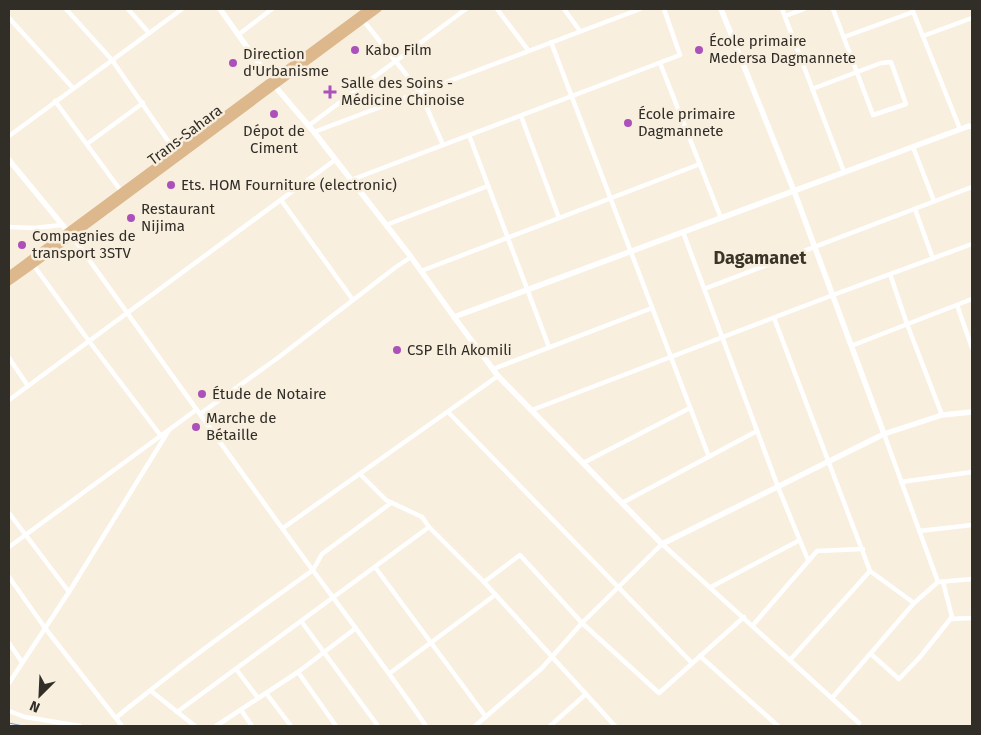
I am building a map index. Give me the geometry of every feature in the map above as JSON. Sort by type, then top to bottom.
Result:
[{"type":"main road","name":"Trans-Sahara","points":[[9,282],[32,262],[368,9]]},
{"type":"main road","name":"Trans-Sahara","points":[[104,208],[121,191],[175,151],[378,9]]},
{"type":"main road","name":"Trans-Sahara","points":[[9,275],[32,262]]},
{"type":"street","points":[[66,9],[112,60],[175,151]]},
{"type":"street","points":[[128,9],[149,33]]},
{"type":"street","points":[[9,136],[182,9]]},
{"type":"street","points":[[220,9],[272,83],[314,132],[411,257],[498,376],[662,544],[859,723]]},
{"type":"street","points":[[238,34],[272,9]]},
{"type":"street","points":[[308,126],[466,9]]},
{"type":"street","points":[[497,9],[528,50]]},
{"type":"street","points":[[564,9],[580,31]]},
{"type":"street","points":[[314,132],[638,9]]},
{"type":"street","points":[[351,180],[680,55],[664,9]]},
{"type":"street","points":[[721,9],[794,191],[919,531],[941,582],[952,617],[920,657],[899,679],[870,654]]},
{"type":"street","points":[[782,9],[844,172]]},
{"type":"street","points":[[785,16],[804,9]]},
{"type":"street","points":[[812,89],[857,72],[881,62],[891,62],[906,104],[873,116],[857,72],[844,37],[833,9]]},
{"type":"street","points":[[844,37],[913,10],[960,129]]},
{"type":"street","points":[[9,18],[74,88]]},
{"type":"street","points":[[923,36],[972,18]]},
{"type":"street","points":[[363,20],[420,92],[443,145]]},
{"type":"street","points":[[551,42],[709,457]]},
{"type":"street","points":[[660,63],[721,218]]},
{"type":"street","points":[[56,101],[121,191]]},
{"type":"street","points":[[87,144],[143,103]]},
{"type":"street","points":[[521,116],[559,218]]},
{"type":"street","points":[[454,317],[960,129],[972,127]]},
{"type":"street","points":[[469,135],[549,347]]},
{"type":"street","points":[[912,147],[934,201]]},
{"type":"street","points":[[9,160],[70,234],[333,598],[390,673],[426,726]]},
{"type":"street","points":[[9,400],[336,160]]},
{"type":"street","points":[[421,271],[700,164]]},
{"type":"street","points":[[386,225],[488,186]]},
{"type":"street","points":[[704,289],[972,187]]},
{"type":"street","points":[[281,200],[353,300]]},
{"type":"street","points":[[915,209],[933,258]]},
{"type":"street","points":[[9,227],[34,228],[62,225]]},
{"type":"street","points":[[683,232],[778,487],[808,560]]},
{"type":"street","points":[[532,410],[832,295],[972,244]]},
{"type":"street","points":[[9,547],[169,430],[279,357],[411,257]]},
{"type":"street","points":[[32,262],[161,436]]},
{"type":"street","points":[[890,274],[942,415]]},
{"type":"street","points":[[851,346],[972,299]]},
{"type":"street","points":[[957,305],[972,348]]},
{"type":"street","points":[[493,369],[652,308]]},
{"type":"street","points":[[774,318],[870,571],[914,603]]},
{"type":"street","points":[[9,358],[28,386]]},
{"type":"street","points":[[283,528],[498,376]]},
{"type":"street","points":[[583,463],[690,408]]},
{"type":"street","points":[[448,412],[692,663]]},
{"type":"street","points":[[475,726],[542,668],[582,623],[662,544],[884,434],[942,415],[972,412]]},
{"type":"street","points":[[9,683],[69,592],[169,430]]},
{"type":"street","points":[[622,503],[757,431]]},
{"type":"street","points":[[901,482],[972,472]]},
{"type":"street","points":[[360,474],[386,500],[422,517],[429,527],[484,582],[614,724],[607,726]]},
{"type":"street","points":[[116,718],[176,669],[313,570],[322,554],[392,503]]},
{"type":"street","points":[[9,513],[69,592]]},
{"type":"street","points":[[919,531],[972,525]]},
{"type":"street","points":[[177,712],[429,527]]},
{"type":"street","points":[[711,587],[800,540]]},
{"type":"street","points":[[753,625],[816,551],[863,549]]},
{"type":"street","points":[[484,582],[520,554],[582,623],[659,694],[744,617]]},
{"type":"street","points":[[375,567],[486,717]]},
{"type":"street","points":[[790,660],[870,571]]},
{"type":"street","points":[[9,577],[45,628],[122,726]]},
{"type":"street","points":[[832,698],[914,603],[941,582],[972,579]]},
{"type":"street","points":[[390,673],[495,595]]},
{"type":"street","points":[[950,619],[972,618]]},
{"type":"street","points":[[301,622],[378,726]]},
{"type":"street","points":[[216,726],[298,672],[356,628]]},
{"type":"street","points":[[9,643],[22,662]]},
{"type":"street","points":[[700,656],[778,726]]},
{"type":"street","points":[[236,669],[258,698]]},
{"type":"street","points":[[298,672],[336,726]]},
{"type":"street","points":[[151,691],[195,726]]},
{"type":"street","points":[[266,693],[291,726]]},
{"type":"street","points":[[550,726],[586,694]]},
{"type":"street","points":[[242,710],[252,726]]},
{"type":"street","points":[[9,711],[25,717],[80,726]]},
{"type":"waterway","points":[[9,723],[23,726]]},
{"type":"place","name":"Kabo Film","points":[[355,50]]},
{"type":"place","name":"École primaire Medersa Dagmannete","points":[[699,50]]},
{"type":"place","name":"Direction d'Urbanisme","points":[[233,63]]},
{"type":"place","name":"Salle des Soins - Médicine Chinoise","points":[[330,92]]},
{"type":"place","name":"Dépot de Ciment","points":[[274,114]]},
{"type":"place","name":"École primaire Dagmannete","points":[[628,123]]},
{"type":"place","name":"Ets. HOM Fourniture (electronic)","points":[[171,185]]},
{"type":"place","name":"Restaurant Nijima","points":[[131,218]]},
{"type":"place","name":"Compagnies de transport 3STV","points":[[22,245]]},
{"type":"place","name":"CSP Elh Akomili","points":[[397,350]]},
{"type":"place","name":"Étude de Notaire","points":[[202,394]]},
{"type":"place","name":"Marche de Bétaille","points":[[196,427]]},
{"type":"district","name":"Dagamanet","points":[[760,258]]}]
